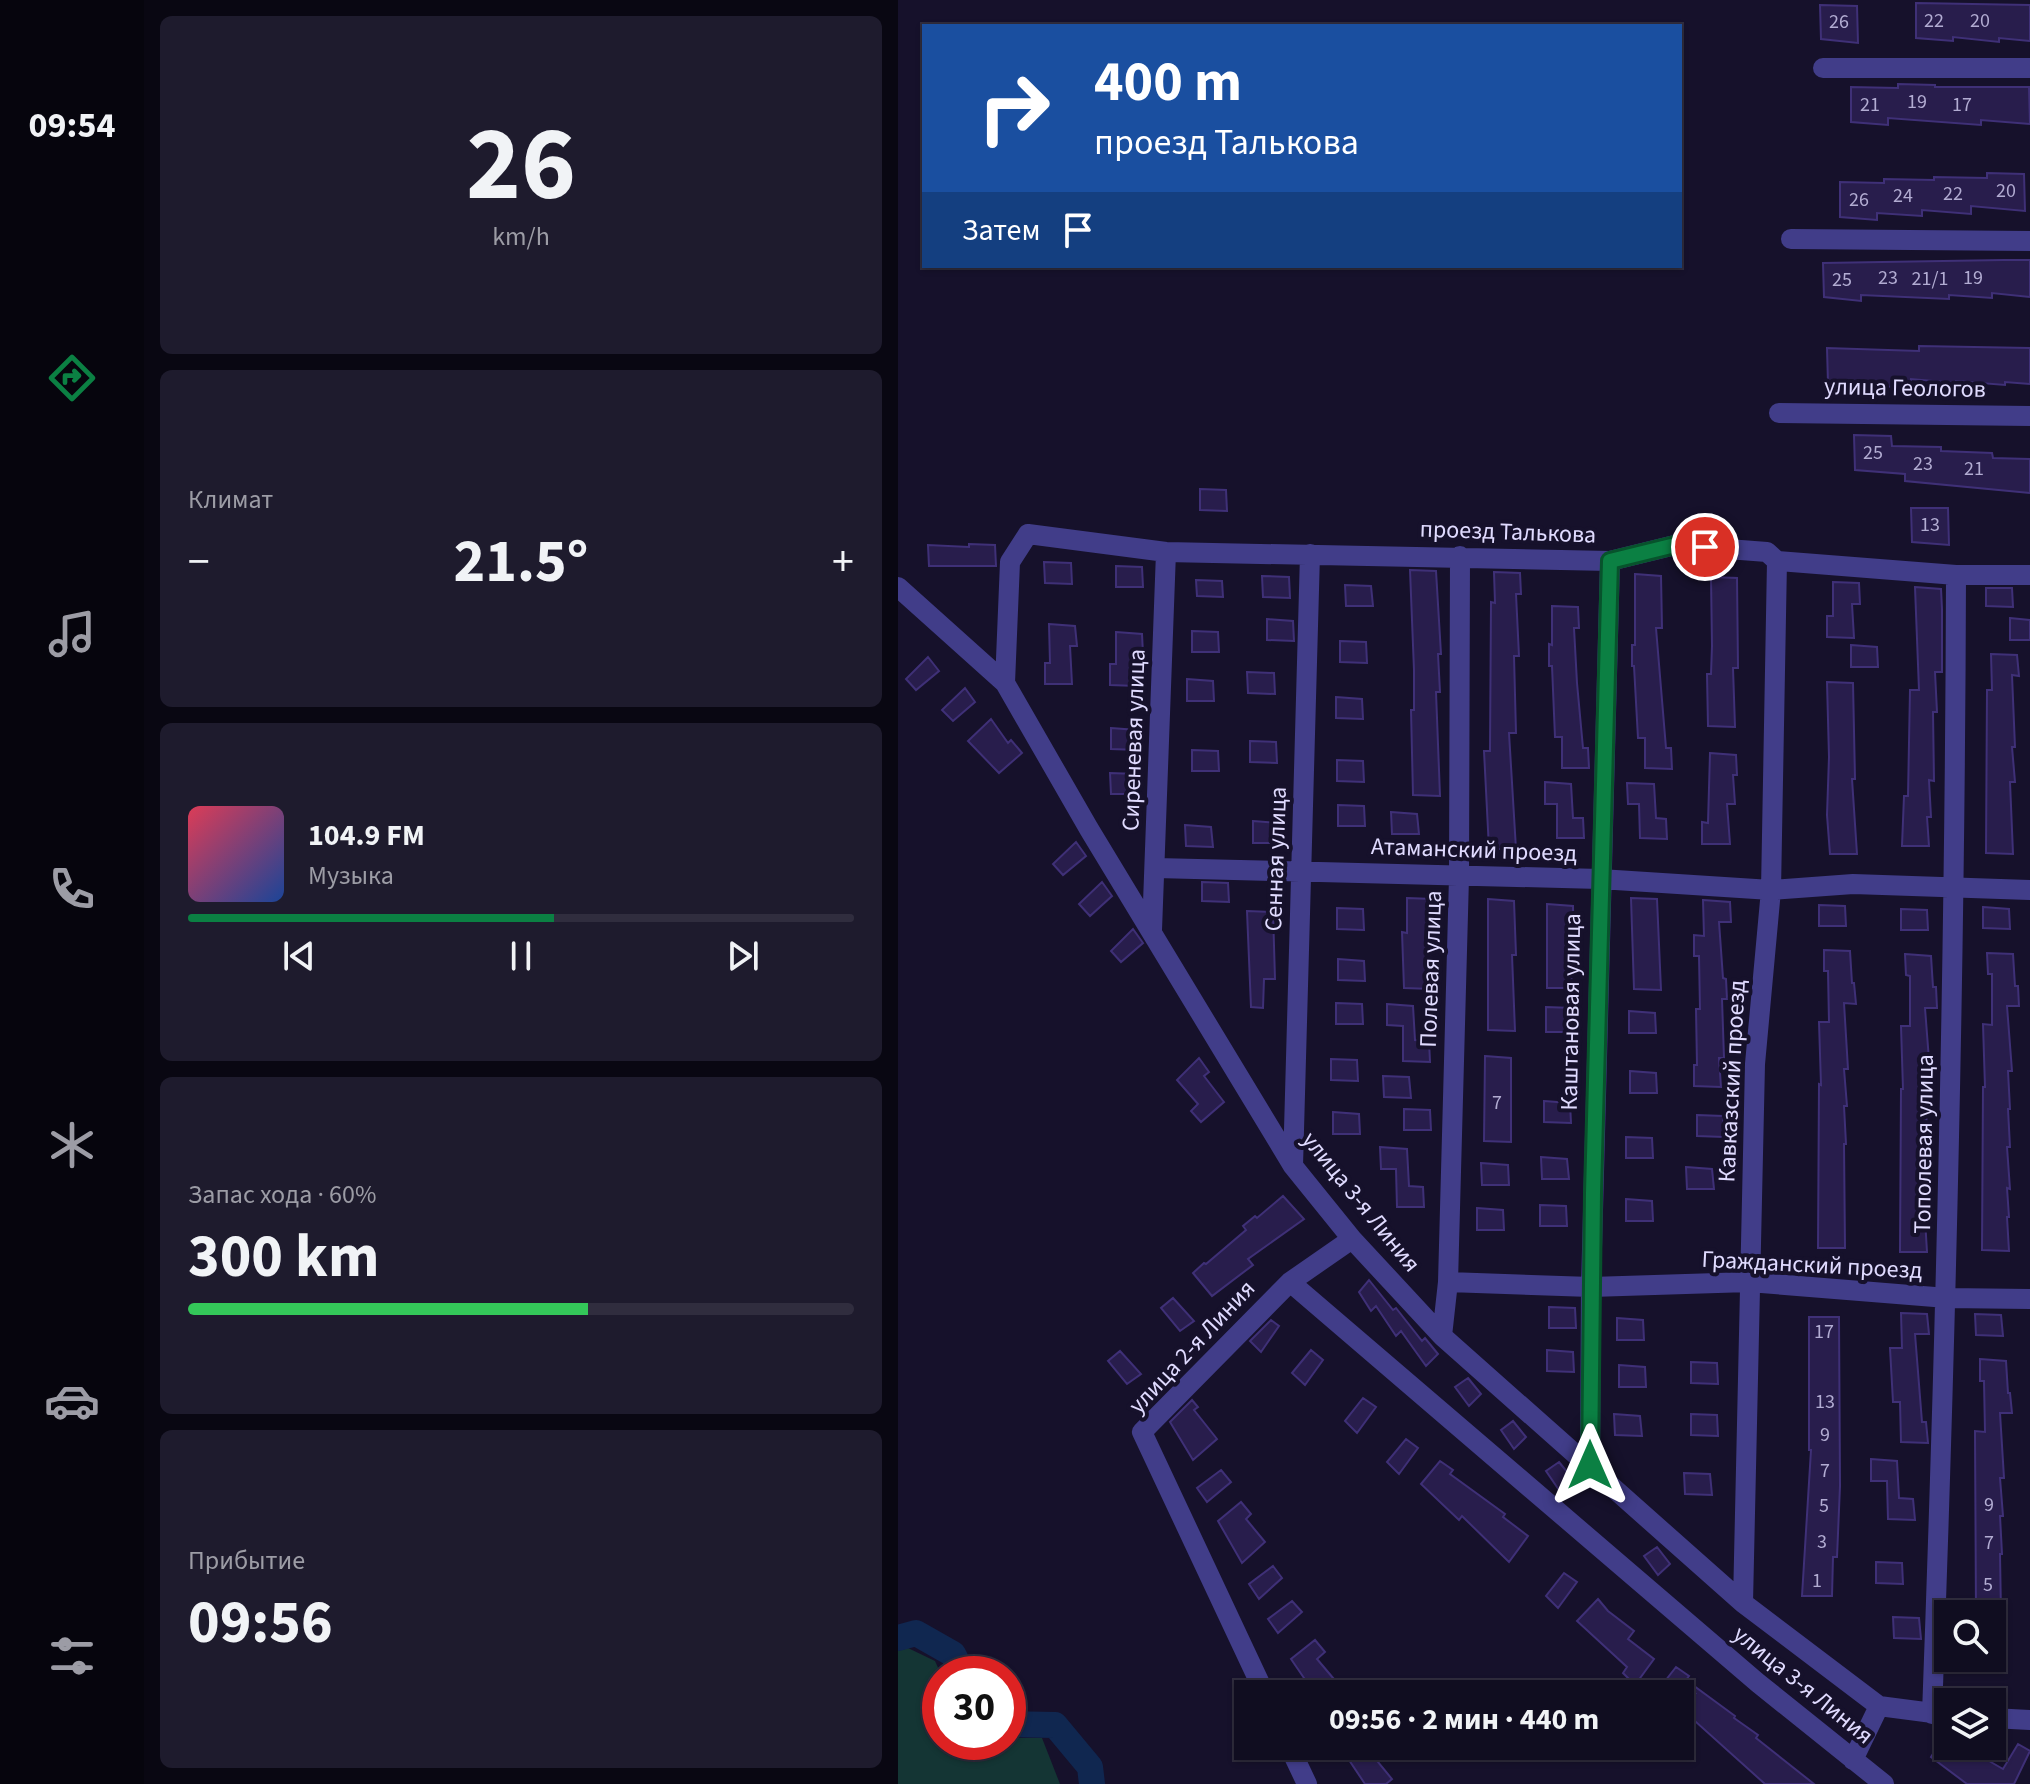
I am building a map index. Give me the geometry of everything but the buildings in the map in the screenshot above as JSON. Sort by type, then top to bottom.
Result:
[{"type":"street","points":[[1823,68],[2030,68]]},
{"type":"street","points":[[1791,239],[2030,241]]},
{"type":"street","name":"улица Геологов","points":[[1779,413],[2030,416]]},
{"type":"street","name":"проезд Талькова","points":[[1005,683],[1010,562],[1028,534],[1166,552],[1610,561],[1675,545],[1767,552],[1777,561],[1956,575],[2030,575]]},
{"type":"street","name":"Сиреневая улица","points":[[1152,930],[1166,552]]},
{"type":"street","name":"Сенная улица","points":[[1293,1166],[1310,554]]},
{"type":"street","name":"Полевая улица","points":[[1442,1336],[1448,1282],[1459,877],[1460,556]]},
{"type":"street","name":"Каштановая улица","points":[[1590,1465],[1600,879],[1610,561]]},
{"type":"street","name":"Кавказский проезд","points":[[1743,1603],[1755,1064],[1771,890],[1777,561]]},
{"type":"street","name":"Тополевая улица","points":[[1940,1688],[1955,888],[1956,575]]},
{"type":"street","name":"улица 3-я Линия","points":[[898,587],[1005,683],[1089,829],[1293,1166],[1352,1239],[1442,1336],[1743,1603],[1879,1706]]},
{"type":"street","name":"Атаманский проезд","points":[[1156,868],[1600,879],[1771,890],[1853,884],[2030,890]]},
{"type":"street","name":"улица 2-я Линия","points":[[1258,1680],[1142,1432],[1290,1282],[1352,1239]]},
{"type":"street","name":"улица 3-я Линия","points":[[1290,1282],[1758,1683],[1884,1784]]},
{"type":"street","name":"Гражданский проезд","points":[[1448,1282],[1591,1287],[1749,1282],[1947,1298],[2030,1299]]},
{"type":"street","points":[[1853,1760],[1879,1706],[1934,1714]]},
{"type":"street","points":[[2006,1719],[2030,1720]]},
{"type":"street","points":[[1296,1760],[1307,1784]]},
{"type":"green space","points":[[908,1648],[925,1656],[922,1656],[922,1760],[1026,1760],[1026,1738],[1042,1738],[1060,1784],[898,1784],[898,1651]]},
{"type":"waterway","points":[[898,1638],[916,1633],[954,1656]]},
{"type":"waterway","points":[[1026,1724],[1055,1725],[1090,1767],[1092,1784]]},
{"type":"route","points":[[1590,1465],[1593,1193],[1610,561],[1675,545],[1705,547]]}]
